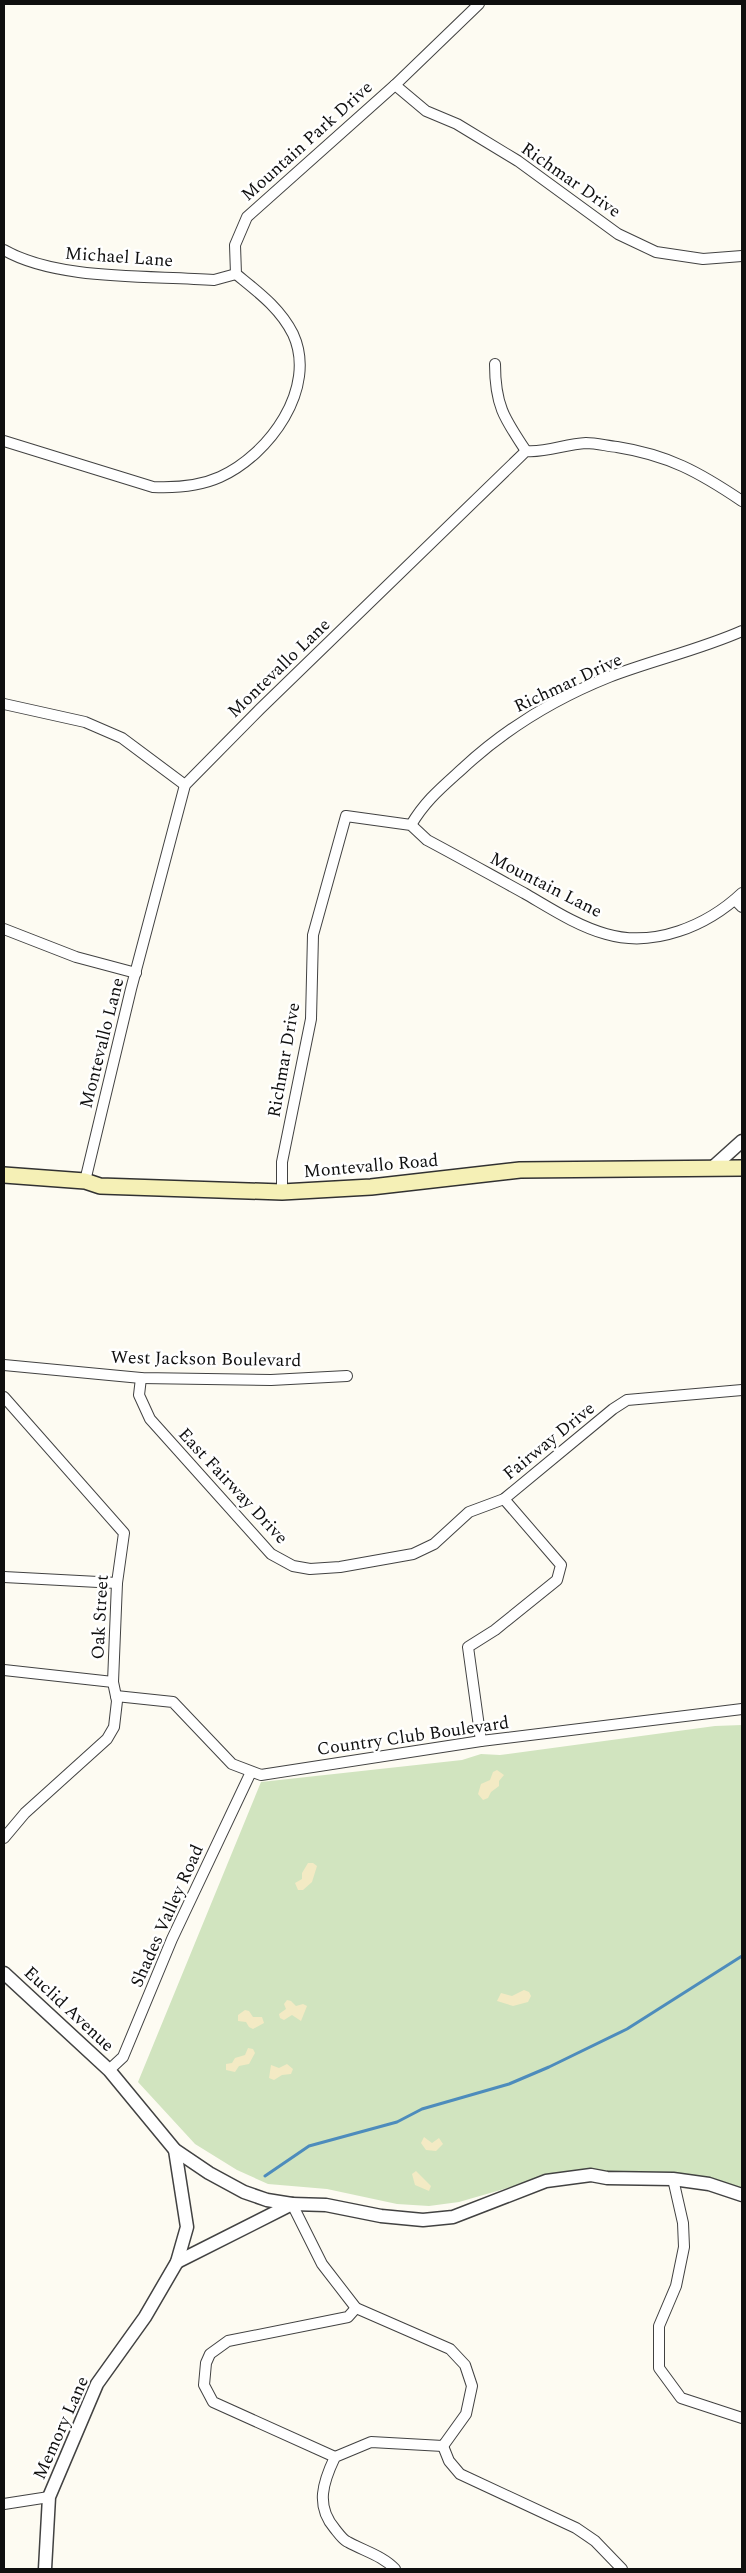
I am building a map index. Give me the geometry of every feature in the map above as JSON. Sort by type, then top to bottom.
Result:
[{"type":"main road","name":"Montevallo Road","points":[[4,1175],[85,1181],[100,1186],[282,1192],[371,1187],[520,1170],[742,1168]]},
{"type":"street","name":"Mountain Park Drive","points":[[236,274],[235,245],[248,217],[395,85],[480,4]]},
{"type":"street","name":"Richmar Drive","points":[[395,85],[426,111],[456,124],[518,161],[618,234],[656,252],[703,259],[742,256]]},
{"type":"street","name":"Michael Lane","points":[[4,250],[19,258],[68,272],[214,280],[236,274]]},
{"type":"street","points":[[4,441],[153,487],[178,488],[220,477],[246,461],[266,442],[286,417],[299,380],[298,350],[293,334],[270,301],[236,274]]},
{"type":"street","points":[[495,364],[495,390],[503,416],[526,451],[539,452],[560,446],[588,443],[649,452],[700,473],[742,501]]},
{"type":"street","name":"Montevallo Lane","points":[[85,1181],[185,785],[260,708],[526,451]]},
{"type":"street","name":"Richmar Drive","points":[[411,825],[422,805],[482,750],[531,715],[609,678],[706,647],[742,631]]},
{"type":"street","points":[[4,704],[85,722],[122,738],[185,785]]},
{"type":"street","name":"Richmar Drive","points":[[282,1192],[282,1162],[311,1019],[314,935],[346,816]]},
{"type":"street","name":"Mountain Lane","points":[[346,816],[411,825],[436,844],[565,916],[606,934],[638,938],[666,935],[703,922],[740,900]]},
{"type":"street","points":[[4,929],[76,957],[136,974]]},
{"type":"street","points":[[712,1168],[742,1141]]},
{"type":"street","name":"West Jackson Boulevard","points":[[4,1364],[141,1378],[271,1380],[347,1376]]},
{"type":"street","name":"East Fairway Drive","points":[[141,1378],[139,1395],[150,1419],[271,1554],[293,1566],[310,1569],[413,1554],[434,1544],[469,1512],[504,1499]]},
{"type":"street","name":"Fairway Drive","points":[[481,1742],[468,1647],[495,1630],[557,1580],[561,1565],[504,1499],[613,1409],[627,1400],[742,1390]]},
{"type":"street","name":"Oak Street","points":[[4,1397],[124,1533],[117,1583],[113,1682],[116,1696],[114,1727],[107,1739],[25,1814],[4,1838]]},
{"type":"street","points":[[4,1577],[117,1583]]},
{"type":"street","points":[[4,1670],[113,1682]]},
{"type":"street","name":"Country Club Boulevard","points":[[116,1696],[173,1702],[232,1764],[251,1772],[268,1774],[481,1742],[742,1709]]},
{"type":"street","name":"Shades Valley Road","points":[[109,2070],[123,2057],[172,1939],[251,1772]]},
{"type":"street","name":"Euclid Avenue","points":[[4,1973],[109,2070],[175,2150]]},
{"type":"street","points":[[175,2150],[209,2173],[244,2192],[267,2200],[292,2204],[326,2205],[381,2216],[423,2220],[454,2217],[546,2181],[591,2175],[607,2178],[673,2179],[709,2184],[742,2195]]},
{"type":"street","name":"Memory Lane","points":[[45,2569],[49,2497],[97,2384],[144,2317],[176,2262],[187,2227],[175,2150]]},
{"type":"street","points":[[673,2179],[683,2223],[684,2247],[676,2286],[659,2326],[659,2368],[681,2398],[742,2418]]},
{"type":"street","points":[[176,2262],[292,2204]]},
{"type":"street","points":[[292,2204],[322,2264],[356,2308],[450,2349],[465,2365],[472,2386],[466,2414],[443,2446]]},
{"type":"street","points":[[335,2457],[213,2402],[204,2385],[206,2363],[210,2354],[228,2341],[348,2317],[356,2308]]},
{"type":"street","points":[[395,2569],[389,2562],[345,2541],[328,2521],[322,2503],[324,2481],[335,2457],[371,2442],[443,2446]]},
{"type":"street","points":[[443,2446],[449,2461],[460,2474],[576,2528],[595,2541],[622,2569]]},
{"type":"street","points":[[4,2504],[49,2497]]},
{"type":"green space","points":[[742,1725],[742,2190],[710,2180],[545,2177],[459,2202],[429,2206],[397,2204],[327,2189],[268,2184],[237,2170],[195,2144],[138,2082],[261,1782],[462,1760],[481,1754],[500,1755],[715,1726]]},
{"type":"sand","points":[[497,1770],[504,1775],[499,1781],[499,1786],[491,1792],[488,1798],[483,1800],[478,1794],[481,1784],[490,1780],[493,1772]]},
{"type":"sand","points":[[308,1863],[313,1863],[317,1866],[312,1882],[303,1890],[298,1890],[295,1883],[302,1879],[302,1873]]},
{"type":"sand","points":[[524,1990],[529,1992],[531,1996],[528,2002],[513,2006],[497,2001],[501,1993],[512,1996]]},
{"type":"sand","points":[[287,2000],[296,2006],[303,2004],[307,2006],[301,2021],[292,2015],[284,2020],[280,2018],[279,2014],[286,2009],[284,2004]]},
{"type":"sand","points":[[245,2010],[249,2011],[253,2017],[262,2017],[264,2023],[253,2029],[246,2022],[238,2021],[238,2015]]},
{"type":"sand","points":[[248,2048],[253,2049],[255,2053],[249,2064],[239,2066],[235,2072],[226,2070],[226,2064],[232,2063],[235,2058],[245,2055]]},
{"type":"sand","points":[[287,2064],[293,2069],[291,2074],[282,2075],[274,2080],[269,2078],[271,2065],[279,2068]]},
{"type":"sand","points":[[424,2137],[432,2143],[439,2138],[443,2144],[436,2151],[426,2150],[421,2143]]},
{"type":"sand","points":[[416,2171],[431,2186],[429,2191],[415,2185],[412,2174]]},
{"type":"waterway","points":[[265,2176],[309,2146],[397,2122],[422,2109],[509,2084],[549,2067],[627,2029],[742,1956]]}]
